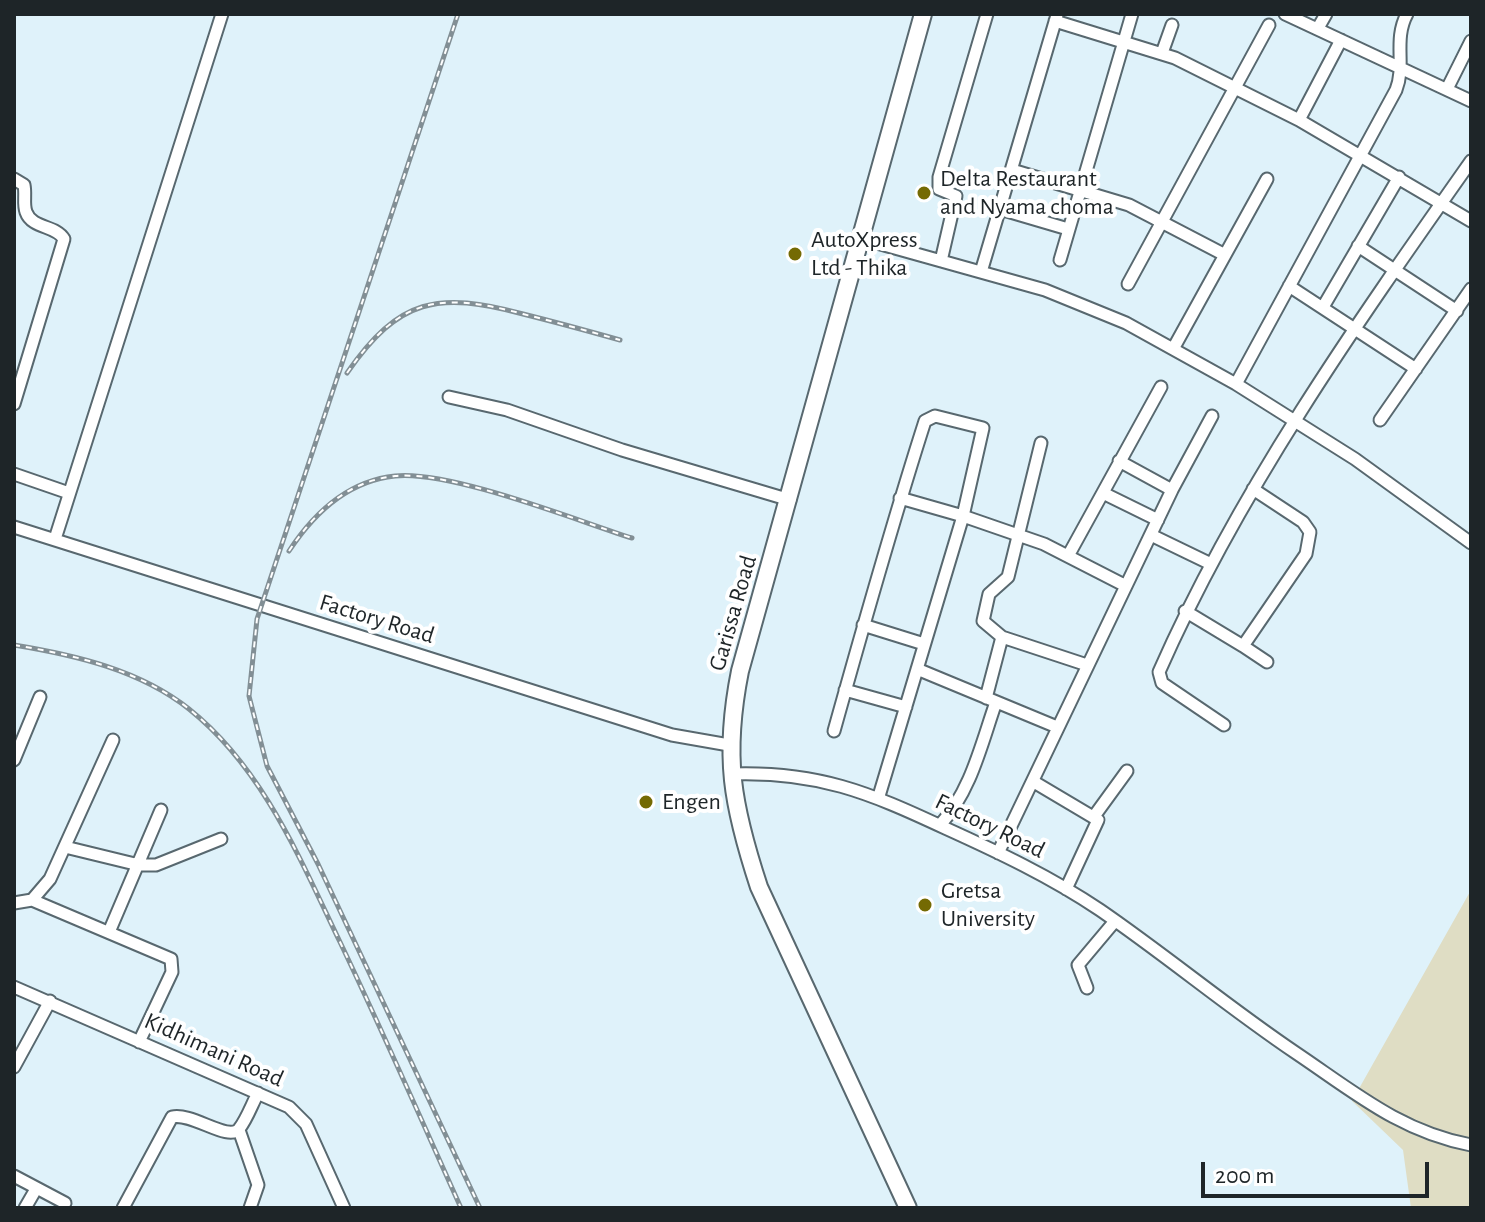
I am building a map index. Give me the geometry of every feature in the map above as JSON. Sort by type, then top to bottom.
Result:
[{"type":"highway","name":"Garissa Road","points":[[908,1208],[759,887],[742,835],[729,745],[740,671],[923,14]]},
{"type":"street","points":[[55,539],[222,14]]},
{"type":"street","points":[[941,261],[956,196],[939,189],[939,177],[987,14]]},
{"type":"street","points":[[1060,260],[1132,14]]},
{"type":"street","points":[[1285,14],[1471,101]]},
{"type":"street","points":[[1318,28],[1326,14]]},
{"type":"street","points":[[1236,384],[1396,90],[1401,70],[1399,33],[1407,14]]},
{"type":"street","points":[[981,272],[1056,18],[1162,53],[1299,120],[1471,221]]},
{"type":"street","points":[[1162,53],[1172,25]]},
{"type":"street","points":[[1128,284],[1269,25]]},
{"type":"street","points":[[1299,120],[1341,40]]},
{"type":"street","points":[[1447,89],[1471,41]]},
{"type":"street","points":[[1224,725],[1159,678],[1185,611],[1253,489],[1471,161]]},
{"type":"street","points":[[1012,170],[1129,205],[1225,255]]},
{"type":"street","points":[[1323,307],[1399,177]]},
{"type":"street","points":[[14,179],[24,185],[26,213],[31,220],[61,233],[64,239],[14,404]]},
{"type":"street","points":[[1173,349],[1267,179]]},
{"type":"street","points":[[1000,209],[1068,229]]},
{"type":"street","points":[[859,238],[1079,302],[1236,384],[1387,481],[1471,543]]},
{"type":"street","points":[[1358,246],[1457,311]]},
{"type":"street","points":[[1289,286],[1416,369]]},
{"type":"street","points":[[1380,420],[1471,289]]},
{"type":"street","points":[[1068,556],[1161,387]]},
{"type":"street","points":[[449,397],[507,410],[622,450],[790,500]]},
{"type":"street","points":[[998,853],[1172,490],[1212,416]]},
{"type":"street","points":[[834,731],[900,498],[929,417],[979,425],[985,433],[963,516],[879,796]]},
{"type":"street","points":[[1041,443],[1008,577],[993,589],[983,615],[985,625],[1002,637],[1087,665]]},
{"type":"street","points":[[1119,461],[1172,490]]},
{"type":"street","points":[[14,474],[69,493]]},
{"type":"street","points":[[1243,646],[1306,554],[1310,541],[1310,532],[1303,522],[1253,489]]},
{"type":"street","points":[[1103,493],[1158,520]]},
{"type":"street","points":[[900,498],[1017,534],[1126,586]]},
{"type":"street","name":"Factory Road","points":[[14,527],[672,735],[729,745]]},
{"type":"street","points":[[1151,535],[1211,564]]},
{"type":"street","points":[[1185,611],[1267,662]]},
{"type":"street","points":[[863,625],[924,644]]},
{"type":"street","points":[[940,825],[960,800],[991,700],[1002,637]]},
{"type":"street","points":[[917,669],[1057,727]]},
{"type":"street","points":[[845,690],[906,707]]},
{"type":"street","points":[[14,760],[40,697]]},
{"type":"street","points":[[32,900],[50,879],[113,740]]},
{"type":"street","points":[[1095,815],[1127,771]]},
{"type":"street","name":"Factory Road","points":[[731,774],[799,775],[879,796],[998,853],[1066,889],[1115,921],[1265,1032],[1405,1126],[1434,1138],[1471,1145]]},
{"type":"street","points":[[1034,782],[1095,815],[1098,827],[1066,889]]},
{"type":"street","points":[[109,932],[161,810]]},
{"type":"street","points":[[65,847],[139,865],[156,865],[221,839]]},
{"type":"street","points":[[14,903],[32,900],[171,959],[174,965],[139,1042]]},
{"type":"street","points":[[1087,988],[1077,970],[1079,961],[1115,921]]},
{"type":"street","name":"Kidhimani Road","points":[[14,987],[289,1107],[306,1124],[344,1208]]},
{"type":"street","points":[[14,1067],[50,1001]]},
{"type":"street","points":[[250,1208],[258,1185],[239,1130],[258,1093]]},
{"type":"street","points":[[123,1208],[172,1117],[192,1117],[224,1133],[239,1130]]},
{"type":"street","points":[[14,1176],[65,1203]]},
{"type":"street","points":[[25,1208],[36,1189]]},
{"type":"shaded area","points":[[1471,890],[1471,1208],[1411,1208],[1403,1150],[1352,1101]]},
{"type":"railway","points":[[458,14],[257,619],[249,696],[267,766],[318,864],[480,1208]]},
{"type":"railway","points":[[347,373],[384,329],[403,315],[444,303],[493,307],[620,340]]},
{"type":"railway","points":[[289,551],[309,524],[333,501],[362,484],[395,476],[419,476],[479,488],[632,538]]},
{"type":"railway","points":[[14,645],[83,659],[150,684],[189,709],[238,759],[277,816],[310,879],[461,1208]]},
{"type":"place","name":"Delta Restaurant and Nyama choma","points":[[924,193]]},
{"type":"place","name":"AutoXpress Ltd - Thika","points":[[795,254]]},
{"type":"place","name":"Engen","points":[[646,802]]},
{"type":"place","name":"Gretsa University","points":[[925,905]]}]
